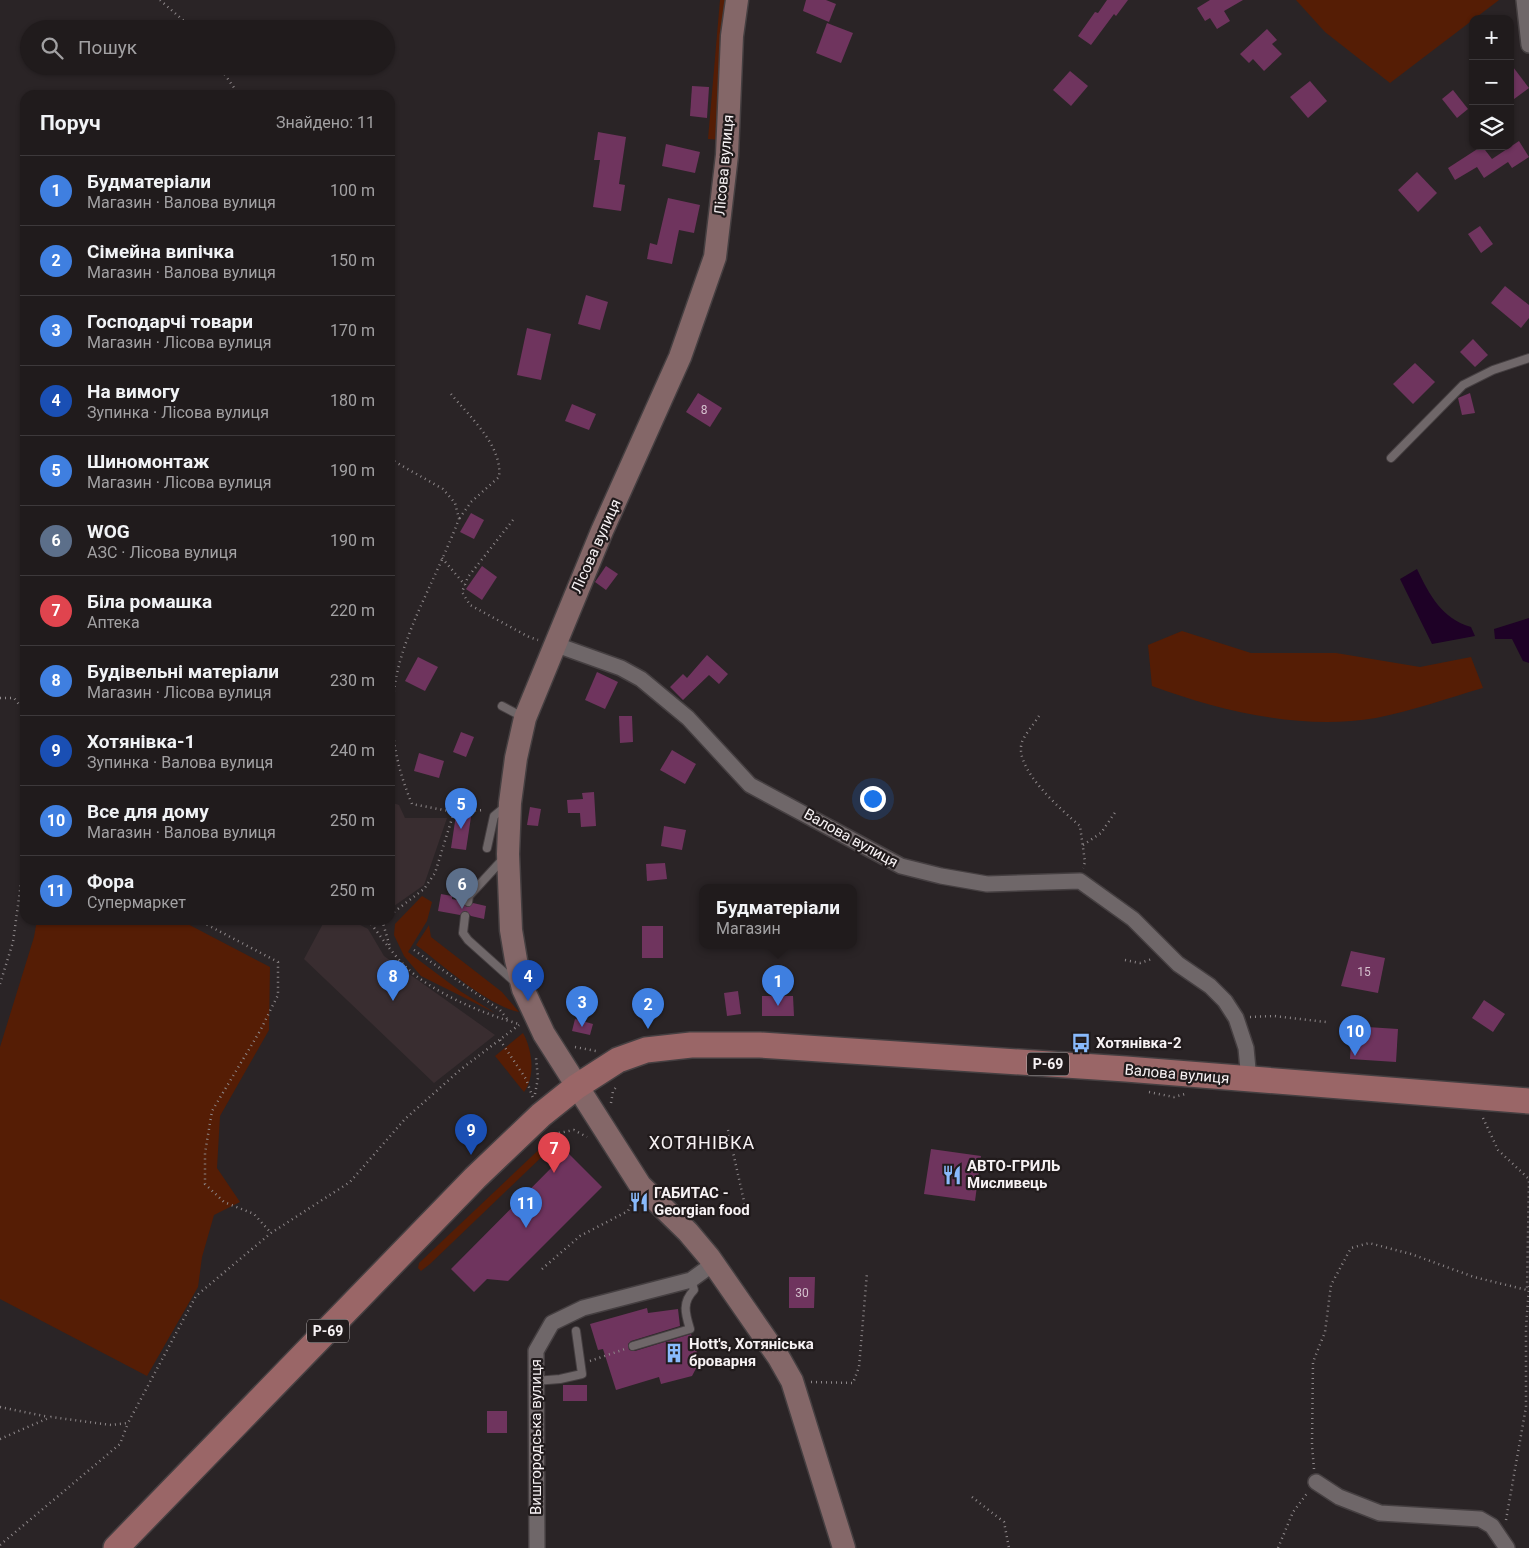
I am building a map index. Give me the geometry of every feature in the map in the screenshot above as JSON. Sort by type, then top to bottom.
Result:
[{"type":"main road","name":"Валова вулиця","points":[[576,1087],[618,1060],[639,1053],[691,1045],[760,1045],[1126,1069],[1529,1101]]},
{"type":"main road","name":"Р-69","points":[[116,1548],[475,1178],[541,1115],[576,1087]]},
{"type":"street","name":"Лісова вулиця","points":[[737,0],[732,36],[727,155],[715,257],[680,357],[554,644],[525,718],[516,758],[510,803],[497,851],[523,989],[544,1034],[640,1185],[688,1232],[713,1264],[779,1358],[792,1381],[844,1548]]},
{"type":"street","points":[[1524,0],[1529,45]]},
{"type":"street","name":"Валова вулиця","points":[[554,644],[622,668],[641,679],[688,718],[750,785],[901,866],[941,876],[987,884],[1080,881],[1132,920],[1168,954],[1210,986],[1225,1002],[1236,1018],[1246,1048],[1249,1080]]},
{"type":"street","name":"Вишгородська вулиця","points":[[536,1548],[536,1351],[552,1323],[583,1308],[691,1280],[713,1264]]},
{"type":"street","points":[[1316,1482],[1339,1497],[1380,1513],[1480,1519],[1492,1526],[1503,1543]]},
{"type":"lane","points":[[1391,458],[1463,385],[1493,370],[1529,358]]},
{"type":"lane","points":[[502,706],[525,718]]},
{"type":"lane","points":[[468,902],[469,896],[497,851]]},
{"type":"lane","points":[[465,916],[463,932],[468,940],[523,989]]},
{"type":"lane","points":[[633,1346],[690,1329],[685,1304],[687,1297],[694,1290],[691,1280]]},
{"type":"lane","points":[[535,1381],[560,1379],[582,1374],[576,1331]]},
{"type":"path","points":[[160,0],[183,20]]},
{"type":"path","points":[[225,75],[236,90]]},
{"type":"path","points":[[395,676],[404,645],[459,519],[471,502],[499,477],[500,466],[493,447],[451,394]]},
{"type":"path","points":[[395,462],[443,489],[455,503],[459,519]]},
{"type":"path","points":[[513,520],[468,577],[462,592],[470,605],[529,637],[554,644]]},
{"type":"path","points":[[442,558],[465,585]]},
{"type":"path","points":[[0,698],[14,698],[20,706]]},
{"type":"path","points":[[1039,716],[1022,743],[1022,757],[1042,792],[1080,826],[1085,862],[1080,881]]},
{"type":"path","points":[[395,749],[412,804],[454,812],[487,809],[510,803]]},
{"type":"path","points":[[1083,845],[1101,833],[1116,811]]},
{"type":"path","points":[[395,910],[424,889],[435,873],[454,812]]},
{"type":"path","points":[[0,984],[13,942],[20,883]]},
{"type":"path","points":[[208,925],[278,962],[278,995],[260,1031],[212,1111],[205,1153],[205,1184],[224,1202],[254,1214],[271,1233]]},
{"type":"path","points":[[0,1545],[120,1444],[128,1423],[196,1296],[271,1233],[350,1182],[405,1118],[460,1070],[520,1024],[456,1000],[422,979],[404,966],[372,925]]},
{"type":"path","points":[[383,925],[390,948]]},
{"type":"path","points":[[414,950],[500,1010],[509,1021]]},
{"type":"path","points":[[1125,960],[1140,963],[1168,954]]},
{"type":"path","points":[[1236,1018],[1274,1016],[1326,1022]]},
{"type":"path","points":[[500,1040],[526,1080],[534,1099]]},
{"type":"path","points":[[568,1044],[580,1049],[598,1052]]},
{"type":"path","points":[[530,1104],[534,1099],[538,1078],[536,1054]]},
{"type":"path","points":[[611,1107],[613,1091],[623,1078]]},
{"type":"path","points":[[1142,1089],[1158,1095],[1174,1096],[1191,1093]]},
{"type":"path","points":[[1482,1116],[1498,1150],[1529,1179],[1526,1407],[1503,1543]]},
{"type":"path","points":[[547,1135],[574,1130]]},
{"type":"path","points":[[728,1130],[746,1210]]},
{"type":"path","points":[[542,1269],[580,1236],[628,1211],[640,1185]]},
{"type":"path","points":[[1278,1548],[1293,1512],[1316,1482],[1312,1444],[1313,1362],[1325,1332],[1331,1285],[1350,1248],[1369,1243],[1411,1254],[1474,1277],[1528,1288]]},
{"type":"path","points":[[792,1381],[854,1383],[860,1367],[867,1273]]},
{"type":"path","points":[[581,1364],[633,1346]]},
{"type":"path","points":[[0,1407],[51,1417],[111,1425],[128,1423]]},
{"type":"path","points":[[0,1439],[51,1417]]},
{"type":"path","points":[[972,1497],[1004,1522],[1009,1548]]},
{"type":"shaded area","points":[[720,0],[731,0],[723,140],[708,139]]},
{"type":"shaded area","points":[[1296,0],[1499,0],[1479,15],[1469,15],[1469,23],[1390,83],[1325,32]]},
{"type":"shaded area","points":[[1417,569],[1426,587],[1444,612],[1471,627],[1475,636],[1432,644],[1400,579]]},
{"type":"shaded area","points":[[1529,618],[1529,663],[1523,661],[1512,639],[1495,639],[1494,629]]},
{"type":"shaded area","points":[[1182,631],[1251,653],[1336,653],[1420,667],[1471,657],[1483,688],[1389,715],[1348,721],[1319,722],[1291,720],[1233,711],[1152,686],[1148,645]]},
{"type":"shaded area","points":[[395,804],[399,805],[405,818],[447,818],[424,885],[395,905]]},
{"type":"shaded area","points":[[422,896],[432,902],[427,921],[408,952],[460,991],[495,1013],[421,976],[404,956],[394,935],[395,924]]},
{"type":"shaded area","points":[[36,925],[190,925],[270,967],[269,1030],[220,1116],[217,1168],[240,1202],[214,1215],[202,1257],[198,1287],[147,1376],[0,1299],[0,1047]]},
{"type":"shaded area","points":[[322,925],[360,925],[368,929],[384,956],[495,1035],[434,1083],[304,959]]},
{"type":"shaded area","points":[[429,925],[431,937],[502,992],[519,1012],[506,1008],[479,993],[416,945]]},
{"type":"shaded area","points":[[523,1033],[529,1047],[531,1062],[530,1078],[524,1092],[495,1056]]},
{"type":"shaded area","points":[[548,1141],[553,1146],[430,1264],[421,1271],[418,1268],[419,1263]]},
{"type":"building","points":[[806,0],[826,0],[836,4],[829,22],[803,11]]},
{"type":"building","points":[[1107,0],[1128,0],[1116,16],[1114,14],[1091,45],[1078,36],[1095,12],[1098,13]]},
{"type":"building","points":[[1210,0],[1243,0],[1224,11],[1230,21],[1217,29],[1210,18],[1205,21],[1197,8]]},
{"type":"building","points":[[827,23],[853,33],[841,63],[816,53]]},
{"type":"building","points":[[1267,29],[1277,40],[1272,44],[1282,54],[1264,71],[1253,59],[1249,63],[1240,54]]},
{"type":"building","points":[[1514,68],[1529,88],[1514,99]]},
{"type":"building","points":[[1070,71],[1088,86],[1071,106],[1053,90]]},
{"type":"building","points":[[1310,81],[1327,101],[1308,118],[1290,97]]},
{"type":"building","points":[[692,86],[709,87],[707,118],[690,116]]},
{"type":"building","points":[[1453,90],[1468,109],[1457,118],[1442,99]]},
{"type":"building","points":[[598,132],[626,137],[619,184],[625,185],[621,211],[593,207],[600,160],[594,160]]},
{"type":"building","points":[[1519,141],[1529,157],[1512,168],[1508,162],[1484,178],[1477,167],[1455,180],[1448,168],[1476,150],[1485,150],[1492,159],[1506,150],[1514,150],[1514,144]]},
{"type":"building","points":[[666,144],[700,152],[695,173],[662,166]]},
{"type":"building","points":[[1417,172],[1437,193],[1418,212],[1398,190]]},
{"type":"building","points":[[668,198],[700,205],[694,233],[679,230],[672,264],[647,259],[650,243],[657,245]]},
{"type":"building","points":[[1480,226],[1493,244],[1481,253],[1468,234]]},
{"type":"building","points":[[1505,286],[1529,305],[1529,318],[1521,328],[1491,303]]},
{"type":"building","points":[[586,295],[608,302],[600,330],[578,324]]},
{"type":"building","points":[[527,328],[551,334],[541,380],[517,375]]},
{"type":"building","points":[[1473,339],[1488,355],[1475,367],[1460,352]]},
{"type":"building","points":[[1415,363],[1435,382],[1413,404],[1393,384]]},
{"type":"building","points":[[698,393],[722,408],[710,427],[686,412]]},
{"type":"building","points":[[1470,393],[1475,413],[1462,415],[1458,398]]},
{"type":"building","points":[[572,404],[596,414],[589,430],[565,421]]},
{"type":"building","points":[[471,513],[484,520],[474,539],[460,532]]},
{"type":"building","points":[[482,566],[497,577],[482,600],[466,589]]},
{"type":"building","points":[[606,566],[618,574],[606,590],[595,582]]},
{"type":"building","points":[[707,655],[728,674],[719,684],[709,675],[683,700],[670,687],[683,674],[687,678]]},
{"type":"building","points":[[418,657],[438,667],[425,691],[405,681]]},
{"type":"building","points":[[597,672],[618,682],[605,709],[585,700]]},
{"type":"building","points":[[619,716],[632,716],[633,742],[620,743]]},
{"type":"building","points":[[461,732],[474,737],[466,757],[453,752]]},
{"type":"building","points":[[672,750],[696,764],[685,784],[660,770]]},
{"type":"building","points":[[419,753],[444,761],[439,778],[414,771]]},
{"type":"building","points":[[594,792],[596,826],[581,827],[580,813],[568,813],[567,800],[583,799],[582,793]]},
{"type":"building","points":[[530,807],[541,809],[538,826],[527,825]]},
{"type":"building","points":[[456,815],[471,817],[466,850],[451,848]]},
{"type":"building","points":[[664,826],[686,830],[682,850],[661,846]]},
{"type":"building","points":[[665,863],[667,879],[647,881],[646,864]]},
{"type":"building","points":[[441,894],[452,896],[452,899],[462,901],[467,907],[473,903],[486,906],[484,919],[471,916],[466,911],[460,915],[438,911]]},
{"type":"building","points":[[642,926],[663,926],[663,958],[642,958]]},
{"type":"building","points":[[1351,951],[1385,958],[1378,993],[1341,986]]},
{"type":"building","points":[[738,991],[741,1014],[727,1016],[724,993]]},
{"type":"building","points":[[762,996],[793,996],[794,1016],[762,1016]]},
{"type":"building","points":[[1484,1000],[1505,1014],[1493,1032],[1472,1018]]},
{"type":"building","points":[[575,1019],[593,1024],[590,1035],[572,1031]]},
{"type":"building","points":[[1352,1026],[1398,1029],[1396,1062],[1350,1059]]},
{"type":"building","name":"АВТО-ГРИЛЬ Мисливець","points":[[931,1149],[981,1156],[975,1201],[924,1194]]},
{"type":"building","points":[[567,1152],[602,1187],[508,1281],[487,1279],[474,1292],[451,1269]]},
{"type":"building","points":[[789,1277],[815,1277],[814,1308],[789,1308]]},
{"type":"building","points":[[647,1308],[648,1313],[678,1309],[680,1326],[631,1341],[628,1344],[629,1350],[635,1351],[691,1334],[700,1361],[692,1376],[661,1384],[659,1377],[616,1390],[603,1349],[598,1350],[590,1324]]},
{"type":"building","points":[[563,1385],[587,1385],[587,1401],[563,1401]]},
{"type":"building","points":[[487,1411],[507,1411],[507,1433],[487,1433]]},
{"type":"place","name":"Шиномонтаж","points":[[461,829]]},
{"type":"place","name":"WOG","points":[[462,909]]},
{"type":"place","name":"Будівельні матеріали","points":[[393,1001]]},
{"type":"place","name":"На вимогу","points":[[528,1001]]},
{"type":"place","name":"Будматеріали","points":[[778,1006]]},
{"type":"place","name":"Господарчі товари","points":[[582,1027]]},
{"type":"place","name":"Сімейна випічка","points":[[648,1029]]},
{"type":"place","name":"Хотянівка-2","points":[[1081,1043]]},
{"type":"place","name":"Все для дому","points":[[1355,1056]]},
{"type":"place","name":"Хотянівка-1","points":[[471,1155]]},
{"type":"place","name":"Біла ромашка","points":[[554,1173]]},
{"type":"place","name":"АВТО-ГРИЛЬ Мисливець","points":[[952,1175]]},
{"type":"place","name":"ГАБИТАС - Georgian food","points":[[639,1202]]},
{"type":"place","name":"Фора","points":[[526,1228]]},
{"type":"place","name":"Hott's, Хотяніська броварня","points":[[674,1353]]},
{"type":"district","name":"ХОТЯНІВКА","points":[[702,1142]]}]
